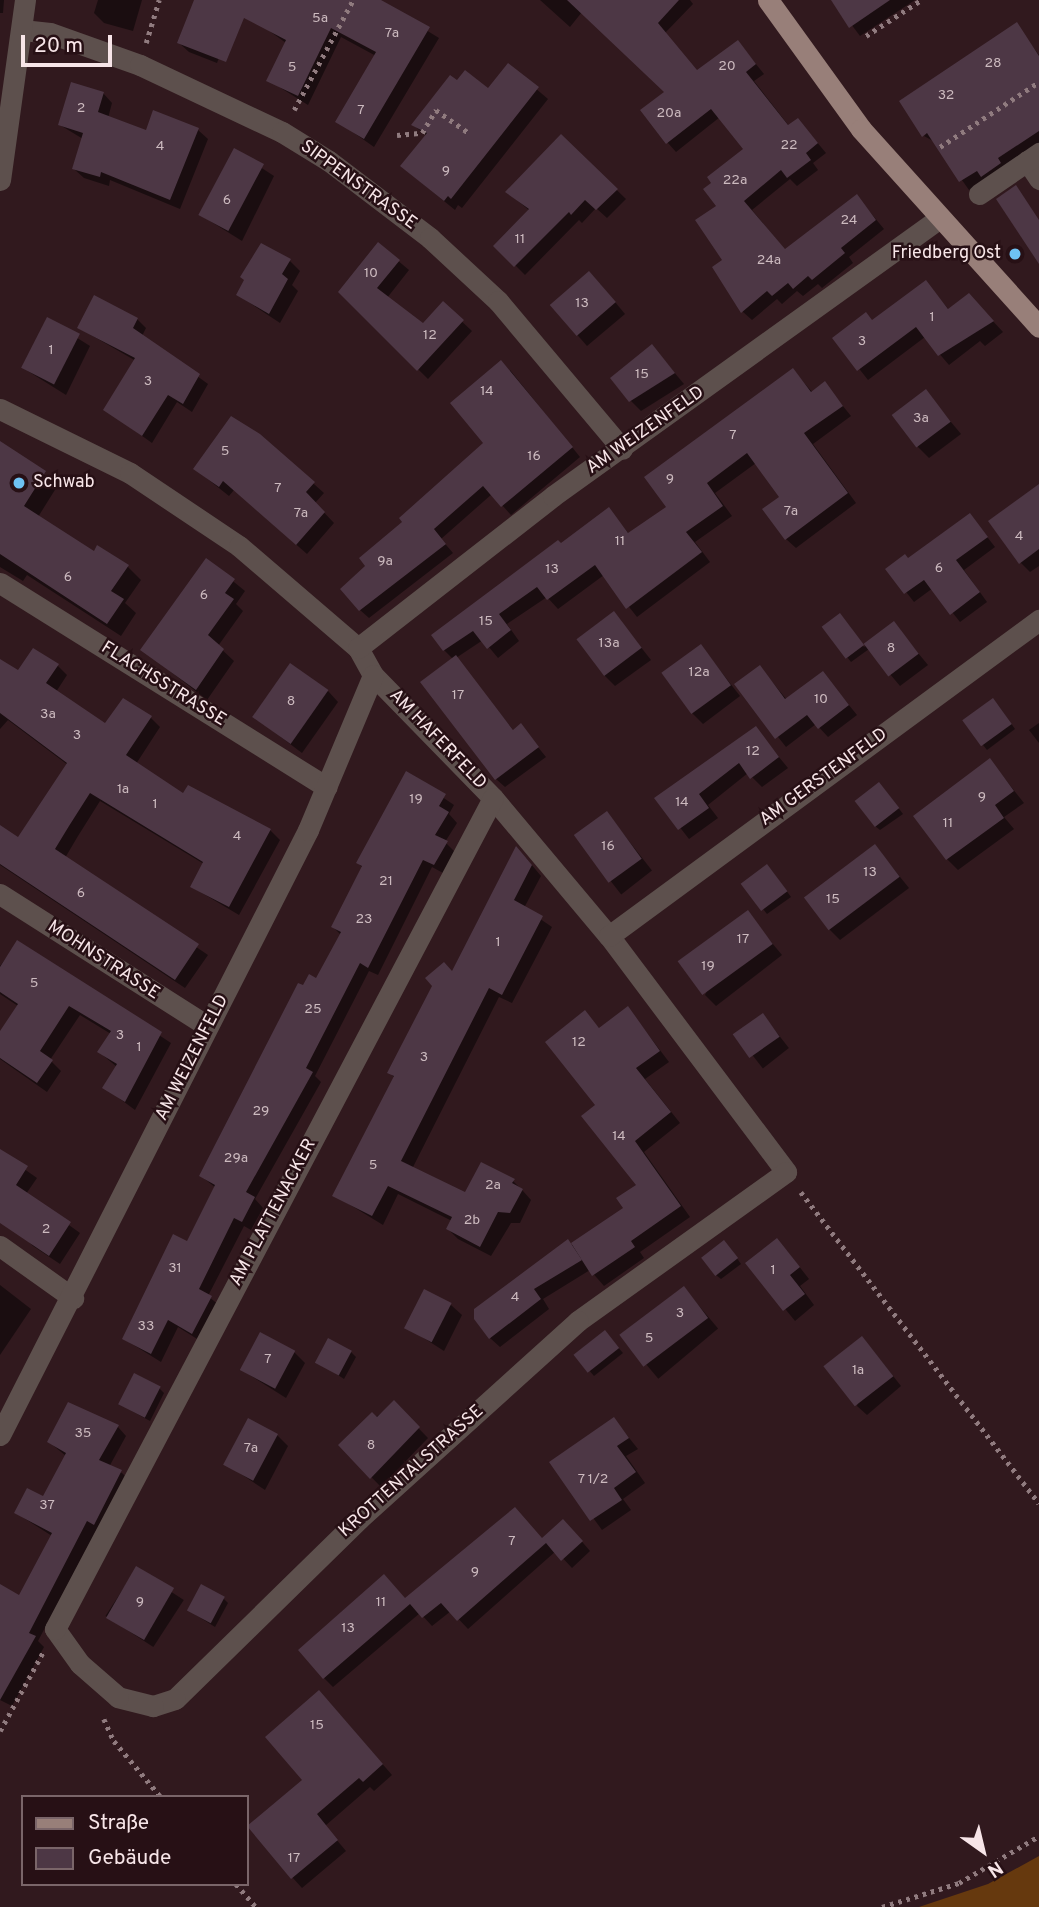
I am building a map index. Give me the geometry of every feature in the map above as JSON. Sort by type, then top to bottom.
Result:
[{"type":"main road","points":[[768,0],[861,129],[939,219],[1039,327]]},
{"type":"street","points":[[0,180],[25,0]]},
{"type":"street","name":"SIPPENSTRASSE","points":[[22,30],[50,33],[140,65],[282,132],[365,187],[455,261],[498,301],[622,449]]},
{"type":"street","points":[[979,194],[1035,164]]},
{"type":"street","name":"AM WEIZENFELD","points":[[358,648],[622,449],[939,219]]},
{"type":"street","name":"AM HAFERFELD","points":[[0,409],[109,459],[151,487],[239,546],[358,648],[373,675],[493,797],[609,936],[786,1172]]},
{"type":"street","name":"FLACHSSTRASSE","points":[[0,583],[326,787]]},
{"type":"street","name":"AM GERSTENFELD","points":[[609,936],[1039,620]]},
{"type":"street","name":"AM WEIZENFELD","points":[[0,1435],[73,1298],[326,787],[373,675]]},
{"type":"street","name":"AM PLATTENACKER","points":[[55,1629],[493,797]]},
{"type":"street","name":"MOHNSTRASSE","points":[[0,894],[207,1026]]},
{"type":"street","name":"KROTTENTALSTRASSE","points":[[55,1629],[80,1664],[118,1697],[153,1706],[175,1699],[359,1519],[578,1321],[786,1172]]},
{"type":"street","points":[[0,1246],[73,1298]]},
{"type":"path","points":[[140,65],[159,0]]},
{"type":"path","points":[[282,132],[353,0]]},
{"type":"path","points":[[866,36],[921,0]]},
{"type":"path","points":[[940,147],[1039,82]]},
{"type":"path","points":[[397,135],[422,133],[436,110],[469,133]]},
{"type":"path","points":[[786,1172],[1039,1503]]},
{"type":"path","points":[[0,1731],[55,1629]]},
{"type":"path","points":[[99,1708],[114,1741],[160,1795]]},
{"type":"path","points":[[882,1907],[959,1882],[1039,1836]]},
{"type":"path","points":[[238,1886],[256,1907]]},
{"type":"shaded area","points":[[1039,1856],[1039,1907],[919,1907],[988,1884]]},
{"type":"building","points":[[194,0],[381,0],[430,27],[364,139],[335,122],[376,52],[331,28],[298,96],[266,81],[286,40],[244,18],[226,62],[177,43]]},
{"type":"building","points":[[567,0],[679,0],[658,23],[697,70],[738,40],[756,64],[746,72],[788,125],[798,118],[818,143],[806,153],[811,160],[787,178],[781,170],[744,201],[785,249],[857,194],[876,220],[841,248],[845,253],[812,280],[808,276],[793,289],[788,283],[772,296],[767,291],[741,313],[712,267],[722,260],[695,220],[716,206],[703,189],[711,183],[707,177],[743,149],[711,109],[666,144],[640,110],[664,92]]},
{"type":"building","points":[[831,0],[890,0],[849,28]]},
{"type":"building","points":[[1017,22],[1039,56],[1039,131],[998,158],[1001,163],[981,177],[977,171],[959,182],[927,133],[922,137],[899,101]]},
{"type":"building","points":[[508,63],[539,87],[451,199],[448,196],[444,201],[400,166],[427,133],[411,125],[450,75],[457,80],[465,70],[488,88]]},
{"type":"building","points":[[71,82],[104,92],[98,112],[146,130],[153,110],[199,128],[170,200],[101,172],[100,177],[72,169],[83,133],[58,125]]},
{"type":"building","points":[[561,134],[618,189],[596,210],[585,200],[571,215],[569,212],[514,267],[493,246],[529,209],[505,192]]},
{"type":"building","points":[[234,148],[264,164],[228,231],[198,215]]},
{"type":"building","points":[[1016,185],[1039,220],[1039,264],[996,199]]},
{"type":"building","points":[[378,242],[400,260],[377,288],[423,323],[443,301],[464,320],[417,371],[338,292]]},
{"type":"building","points":[[261,243],[291,259],[282,274],[288,279],[269,314],[236,295],[244,280],[240,277]]},
{"type":"building","points":[[589,271],[616,302],[577,336],[550,305]]},
{"type":"building","points":[[926,280],[948,309],[969,293],[994,321],[938,356],[916,327],[857,371],[832,338],[866,312],[872,320]]},
{"type":"building","points":[[94,295],[138,318],[133,328],[200,374],[183,404],[168,395],[142,436],[103,410],[135,358],[77,328]]},
{"type":"building","points":[[47,317],[80,334],[54,385],[21,368]]},
{"type":"building","points":[[652,344],[675,373],[629,402],[610,378]]},
{"type":"building","points":[[501,360],[573,447],[501,507],[483,486],[434,529],[446,544],[359,611],[340,589],[365,566],[359,558],[402,522],[399,518],[483,443],[450,403]]},
{"type":"building","points":[[793,368],[811,392],[825,381],[843,406],[804,433],[848,493],[785,540],[762,509],[779,497],[747,453],[707,483],[723,506],[686,532],[702,552],[626,609],[595,565],[547,600],[537,587],[499,614],[511,630],[487,649],[473,631],[443,651],[431,635],[558,540],[561,543],[609,507],[628,533],[666,507],[644,477]]},
{"type":"building","points":[[926,389],[951,422],[916,448],[892,415]]},
{"type":"building","points":[[231,416],[260,434],[315,482],[306,492],[325,512],[296,545],[223,481],[219,487],[193,469]]},
{"type":"building","points":[[0,441],[46,471],[24,506],[94,551],[97,545],[129,565],[111,591],[124,599],[107,624],[0,554]]},
{"type":"building","points":[[1039,484],[1039,549],[1019,564],[988,521]]},
{"type":"building","points":[[970,513],[988,537],[956,560],[980,592],[950,615],[924,580],[904,594],[885,569],[905,554],[908,558]]},
{"type":"building","points":[[206,558],[235,579],[225,593],[234,599],[208,635],[224,649],[196,690],[140,650]]},
{"type":"building","points":[[614,611],[642,648],[604,676],[576,639]]},
{"type":"building","points":[[840,613],[864,645],[846,659],[822,627]]},
{"type":"building","points":[[894,621],[919,654],[888,677],[864,644]]},
{"type":"building","points":[[701,644],[731,685],[691,714],[661,673]]},
{"type":"building","points":[[33,648],[59,664],[46,683],[105,723],[123,698],[152,716],[126,755],[183,793],[188,785],[271,829],[229,907],[190,887],[203,862],[90,793],[69,826],[55,849],[199,944],[175,980],[0,864],[0,825],[18,837],[67,763],[0,713],[0,659],[18,670]]},
{"type":"building","points":[[456,655],[513,730],[521,723],[539,747],[495,780],[420,682]]},
{"type":"building","points":[[290,663],[329,690],[291,744],[252,717]]},
{"type":"building","points":[[760,665],[785,699],[823,671],[849,705],[818,729],[807,715],[775,739],[734,684]]},
{"type":"building","points":[[993,698],[1012,724],[981,746],[962,720]]},
{"type":"building","points":[[756,726],[779,757],[750,779],[739,763],[699,794],[709,808],[678,830],[654,798]]},
{"type":"building","points":[[990,758],[1014,791],[995,805],[1004,818],[946,860],[913,816]]},
{"type":"building","points":[[406,771],[446,794],[439,806],[449,812],[435,835],[448,841],[434,865],[423,860],[368,968],[360,963],[306,1068],[313,1072],[246,1192],[255,1197],[242,1222],[234,1218],[199,1289],[212,1296],[192,1334],[168,1320],[151,1354],[122,1339],[173,1234],[187,1241],[215,1185],[199,1176],[298,983],[303,985],[309,974],[316,978],[341,932],[331,927],[362,866],[356,863]]},
{"type":"building","points":[[879,782],[899,808],[875,827],[855,801]]},
{"type":"building","points":[[607,811],[642,859],[609,883],[574,835]]},
{"type":"building","points":[[875,844],[900,877],[829,930],[804,898]]},
{"type":"building","points":[[516,846],[532,865],[514,900],[543,916],[502,995],[489,988],[401,1161],[465,1192],[481,1162],[515,1179],[512,1183],[523,1189],[510,1213],[498,1212],[480,1247],[446,1229],[452,1217],[388,1186],[372,1216],[332,1196],[394,1076],[387,1073],[432,986],[425,978],[444,962],[452,971]]},
{"type":"building","points":[[767,864],[787,891],[761,911],[741,884]]},
{"type":"building","points":[[748,910],[773,944],[702,995],[678,961]]},
{"type":"building","points":[[17,940],[162,1032],[125,1102],[102,1088],[117,1064],[97,1052],[111,1031],[69,1006],[40,1051],[53,1060],[37,1083],[0,1058],[0,1031],[18,1004],[0,992],[0,967]]},
{"type":"building","points":[[628,1006],[660,1051],[636,1068],[671,1112],[635,1141],[681,1206],[631,1241],[635,1247],[592,1276],[571,1243],[623,1208],[616,1198],[636,1185],[581,1116],[595,1105],[545,1042],[585,1010],[599,1028]]},
{"type":"building","points":[[763,1013],[780,1037],[749,1058],[733,1034]]},
{"type":"building","points":[[0,1149],[28,1166],[16,1185],[71,1222],[49,1256],[0,1223]]},
{"type":"building","points":[[777,1238],[800,1267],[790,1275],[805,1294],[783,1311],[745,1263]]},
{"type":"building","points":[[568,1239],[582,1260],[534,1289],[541,1299],[489,1339],[474,1319],[474,1309]]},
{"type":"building","points":[[724,1240],[738,1258],[715,1276],[701,1258]]},
{"type":"building","points":[[684,1286],[708,1318],[643,1367],[619,1335]]},
{"type":"building","points":[[424,1289],[452,1303],[432,1342],[404,1328]]},
{"type":"building","points":[[605,1330],[619,1348],[588,1373],[573,1355]]},
{"type":"building","points":[[260,1332],[295,1351],[275,1389],[240,1370]]},
{"type":"building","points":[[862,1336],[893,1376],[855,1406],[823,1366]]},
{"type":"building","points":[[328,1338],[352,1351],[339,1375],[315,1363]]},
{"type":"building","points":[[134,1373],[161,1387],[145,1418],[118,1404]]},
{"type":"building","points":[[394,1400],[420,1427],[370,1479],[338,1445],[372,1412],[377,1417]]},
{"type":"building","points":[[68,1402],[119,1425],[99,1460],[122,1470],[94,1525],[87,1521],[29,1633],[36,1636],[0,1700],[0,1584],[19,1595],[52,1533],[14,1513],[27,1488],[43,1496],[66,1453],[47,1442]]},
{"type":"building","points":[[614,1417],[629,1438],[617,1446],[636,1472],[614,1488],[622,1500],[590,1521],[549,1462]]},
{"type":"building","points":[[248,1418],[278,1434],[253,1481],[223,1465]]},
{"type":"building","points":[[515,1507],[542,1538],[563,1519],[583,1541],[561,1561],[546,1543],[457,1621],[441,1603],[422,1618],[410,1604],[323,1679],[298,1650],[384,1574],[405,1598]]},
{"type":"building","points":[[136,1566],[174,1588],[144,1640],[106,1618]]},
{"type":"building","points":[[201,1584],[225,1597],[211,1623],[187,1610]]},
{"type":"building","points":[[319,1690],[383,1764],[363,1782],[359,1778],[317,1814],[338,1840],[291,1879],[248,1827],[302,1780],[265,1737]]},
{"type":"place","name":"Friedberg Ost","points":[[1015,254]]},
{"type":"place","name":"Schwab","points":[[19,483]]}]
